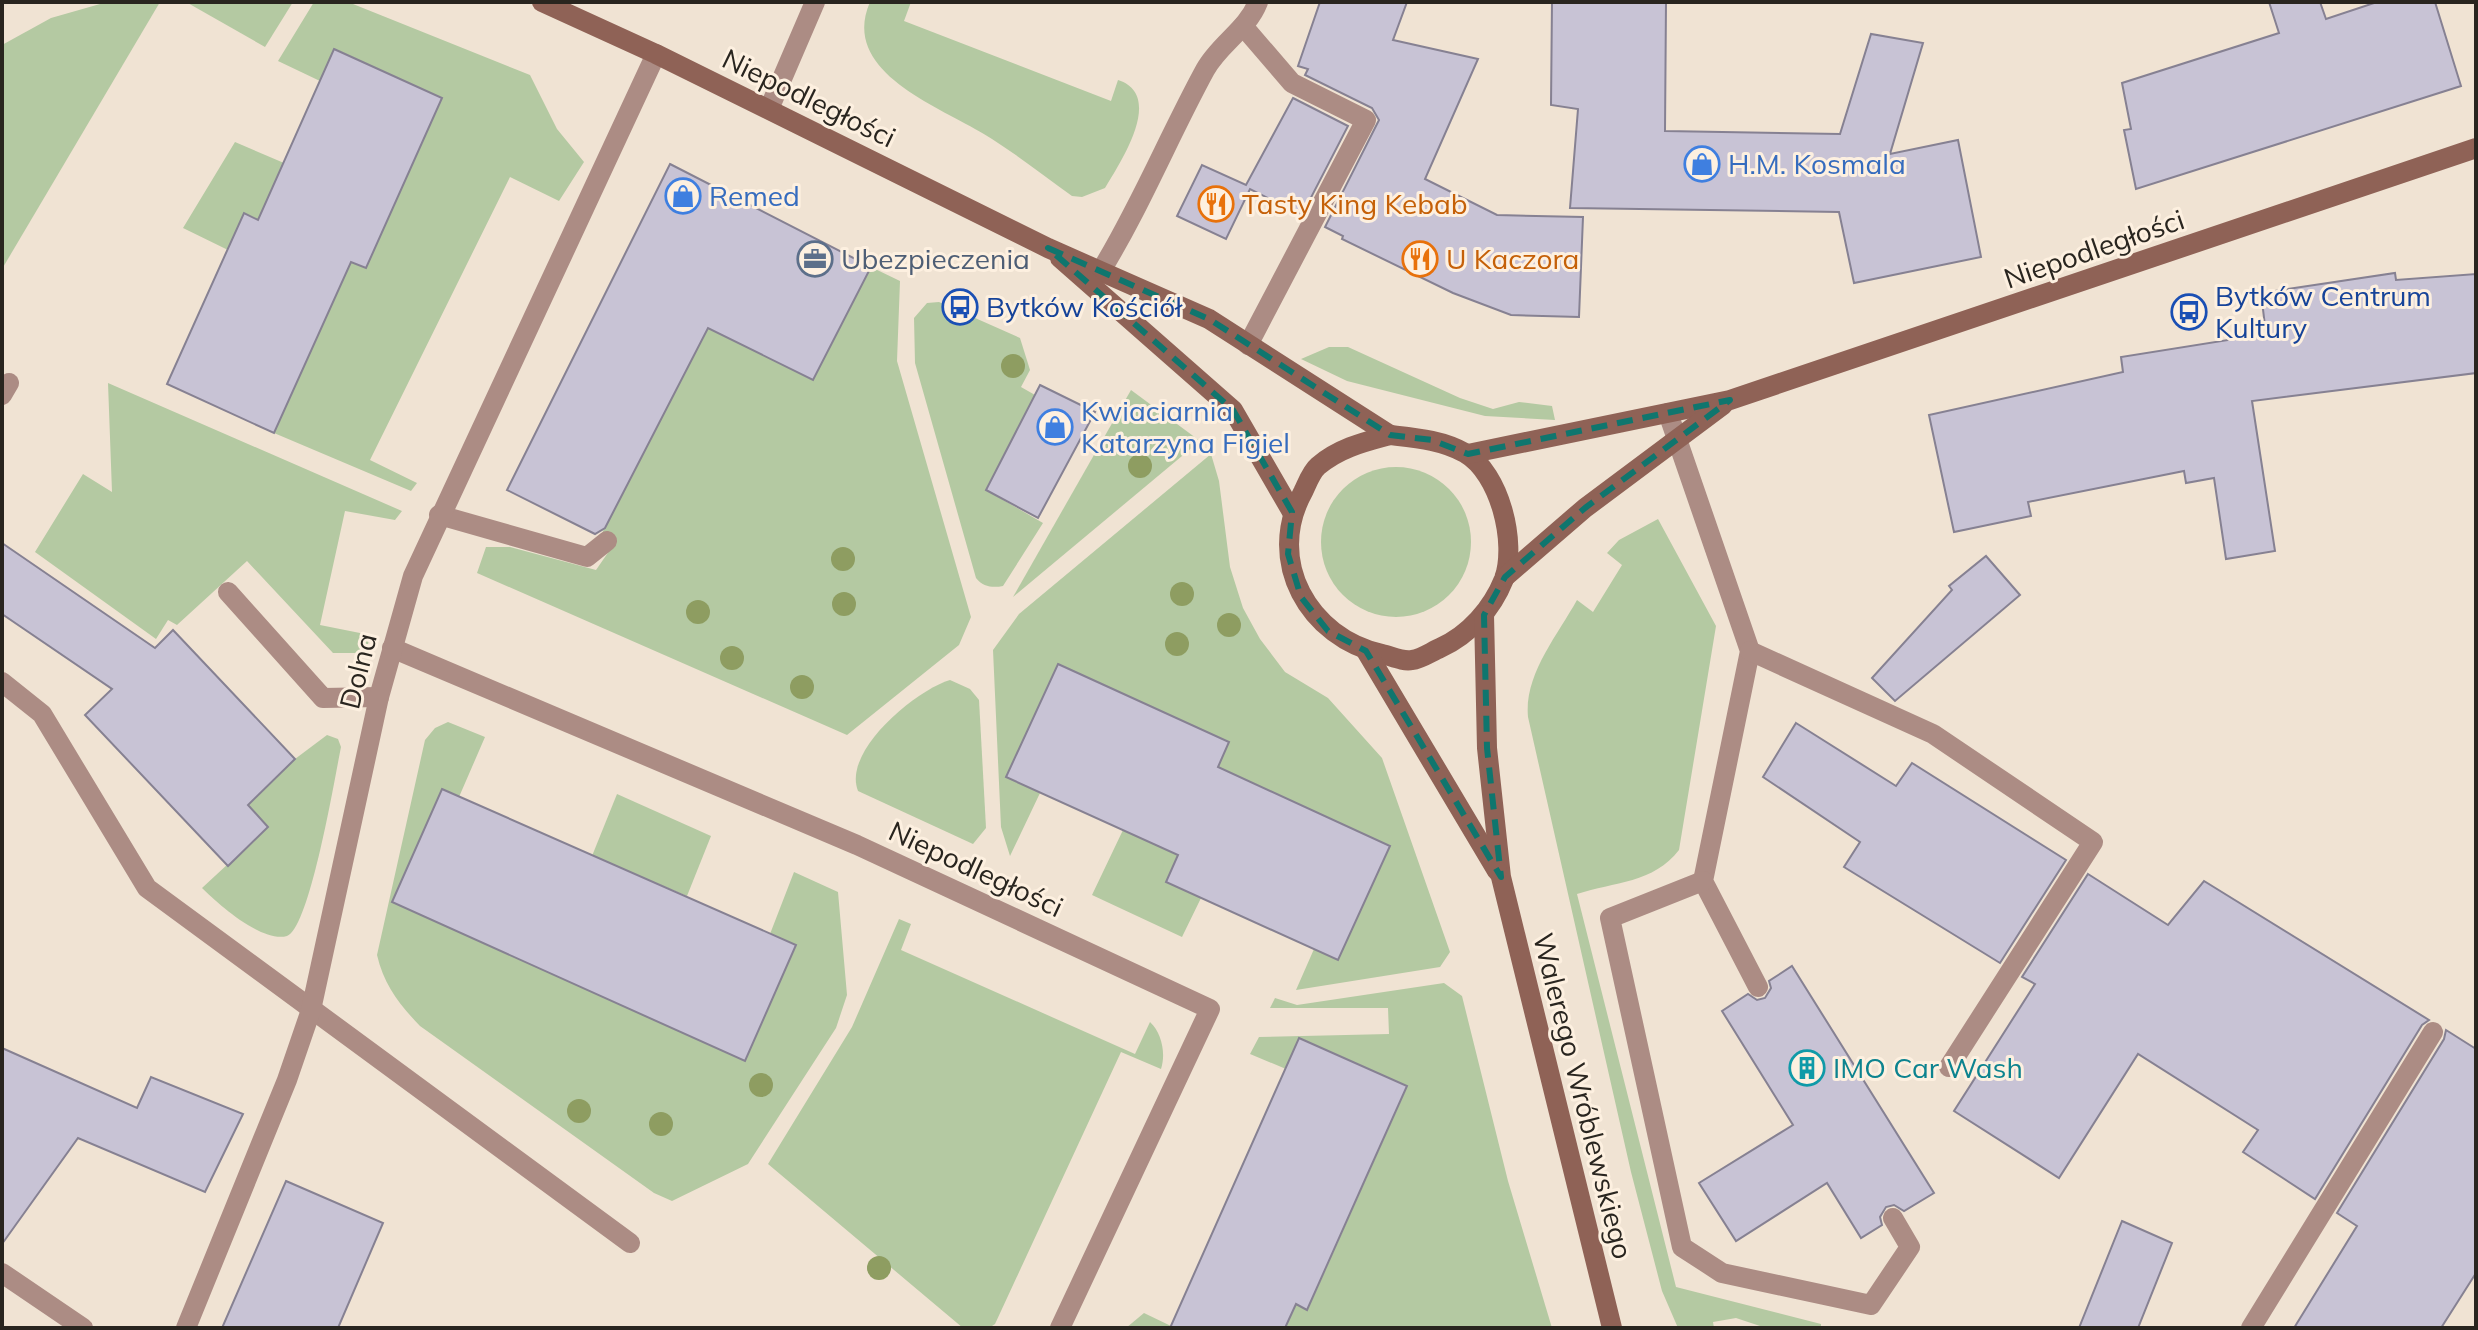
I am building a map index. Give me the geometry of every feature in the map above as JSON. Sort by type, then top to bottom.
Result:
[{"type":"street","name":"Niepodległości","points":[[542,2],[656,54],[1048,248],[1102,269],[1209,319],[1390,435]]},
{"type":"street","points":[[769,109],[815,2]]},
{"type":"street","points":[[1102,269],[1133,219],[1206,66],[1252,17],[1258,2]]},
{"type":"street","points":[[1243,26],[1292,83],[1366,120],[1248,345]]},
{"type":"street","name":"Dolna","points":[[186,1328],[287,1080],[311,1010],[379,697],[413,576],[656,54]]},
{"type":"street","name":"Niepodległości","points":[[1468,454],[1730,400],[2476,148]]},
{"type":"street","name":"Niepodległości","points":[[1048,248],[1233,410],[1292,512]]},
{"type":"street","name":"Niepodległości","points":[[1505,577],[1585,508],[1730,400]]},
{"type":"street","points":[[1668,413],[1750,651],[1703,881],[1758,987]]},
{"type":"street","points":[[1390,435],[1432,440],[1468,454],[1496,487],[1508,534],[1505,577],[1484,615],[1453,642],[1411,661],[1366,651],[1328,631],[1301,597],[1288,554],[1292,512],[1316,468],[1348,446],[1390,435]]},
{"type":"street","points":[[439,515],[587,557],[607,541]]},
{"type":"street","points":[[228,592],[323,698],[379,697]]},
{"type":"street","name":"Walerego Wróblewskiego","points":[[1484,615],[1487,748],[1501,877],[1612,1328]]},
{"type":"street","name":"Niepodległości","points":[[392,648],[857,845],[1210,1009],[1060,1328]]},
{"type":"street","name":"Walerego Wróblewskiego","points":[[1366,651],[1501,877]]},
{"type":"street","points":[[1750,651],[1933,734],[2093,842],[1949,1067]]},
{"type":"street","points":[[2,682],[42,714],[147,888],[630,1243]]},
{"type":"street","points":[[1703,881],[1610,918],[1682,1247],[1722,1273],[1871,1305],[1910,1247],[1893,1218]]},
{"type":"street","points":[[2251,1328],[2433,1032]]},
{"type":"street","points":[[2,1273],[83,1328]]},
{"type":"highlighted area","points":[[1048,248],[1209,319],[1390,435],[1432,440],[1468,454],[1730,400],[1585,508],[1505,577],[1484,615],[1487,748],[1501,877],[1366,651],[1328,631],[1301,597],[1288,554],[1292,512],[1233,410]]},
{"type":"green space","points":[[107,2],[160,2],[2,269],[2,45],[51,18]]},
{"type":"green space","points":[[186,2],[293,2],[265,47]]},
{"type":"green space","points":[[314,2],[348,2],[530,75],[557,129],[584,162],[559,201],[510,177],[370,460],[417,483],[411,491],[274,433],[351,262],[366,268],[442,98],[335,49],[320,81],[278,61]]},
{"type":"green space","points":[[870,2],[911,2],[904,21],[1111,101],[1118,80],[1132,88],[1138,99],[1139,114],[1135,130],[1105,188],[1082,197],[1072,196],[992,139],[902,87],[883,70],[869,50],[864,28]]},
{"type":"green space","points":[[235,142],[284,163],[258,220],[244,214],[228,250],[183,228]]},
{"type":"green space","points":[[871,267],[900,281],[897,361],[971,617],[959,645],[847,735],[477,573],[486,547],[510,547],[596,570],[614,544],[600,537],[708,328],[813,380]]},
{"type":"green space","points":[[939,302],[1020,338],[1030,370],[1021,387],[1035,395],[986,490],[1043,523],[1003,586],[988,586],[976,578],[915,363],[914,318],[927,303]]},
{"type":"green space","points":[[1329,347],[1348,347],[1460,398],[1493,409],[1519,402],[1552,406],[1555,420],[1485,416],[1347,381],[1301,359]]},
{"type":"green space","points":[[108,383],[402,511],[395,520],[345,511],[320,625],[370,635],[368,644],[356,653],[333,653],[247,561],[177,625],[168,620],[156,639],[35,552],[83,474],[112,492]]},
{"type":"green space","points":[[1131,390],[1200,441],[1013,597]]},
{"type":"green space","points":[[1211,454],[1219,481],[1230,567],[1243,608],[1260,639],[1285,672],[1328,698],[1382,758],[1450,952],[1440,967],[1296,990],[1314,949],[1338,960],[1390,846],[1218,767],[1229,742],[1058,664],[1006,777],[1040,793],[1010,856],[1001,827],[993,650],[1019,614]]},
{"type":"green space","points":[[1396,467],[1425,472],[1449,489],[1466,513],[1471,542],[1466,571],[1449,595],[1425,612],[1396,617],[1367,612],[1343,595],[1326,571],[1321,542],[1326,513],[1343,489],[1367,472]]},
{"type":"green space","points":[[1658,519],[1716,626],[1679,850],[1669,861],[1645,875],[1577,894],[1676,1287],[1821,1324],[1821,1328],[1766,1328],[1736,1318],[1713,1322],[1714,1328],[1678,1328],[1662,1291],[1631,1172],[1528,717],[1528,701],[1536,671],[1577,600],[1593,612],[1622,565],[1607,553],[1619,540]]},
{"type":"green space","points":[[950,680],[970,689],[979,700],[986,828],[973,844],[858,791],[856,775],[861,758],[885,724],[919,696]]},
{"type":"green space","points":[[448,722],[485,737],[459,797],[393,902],[745,1060],[796,946],[770,934],[794,872],[838,892],[847,995],[836,1028],[748,1164],[672,1201],[654,1193],[420,1026],[393,994],[377,955],[425,740],[435,728]]},
{"type":"green space","points":[[327,735],[338,739],[341,747],[313,880],[296,927],[287,936],[265,934],[241,921],[202,888],[268,827],[248,805],[295,759]]},
{"type":"green space","points":[[617,794],[711,836],[687,896],[592,856]]},
{"type":"green space","points":[[1123,830],[1178,855],[1166,882],[1201,898],[1182,937],[1092,895]]},
{"type":"green space","points":[[899,919],[911,924],[901,950],[1135,1054],[1150,1022],[1162,1044],[1161,1069],[1121,1052],[995,1324],[989,1328],[963,1328],[768,1164],[852,1027]]},
{"type":"green space","points":[[1444,983],[1462,996],[1508,1181],[1552,1328],[1285,1328],[1296,1304],[1308,1309],[1407,1087],[1286,1069],[1250,1054],[1259,1037],[1389,1034],[1388,1008],[1270,1008],[1275,998],[1297,1005]]},
{"type":"green space","points":[[1144,1313],[1171,1326],[1170,1328],[1126,1328]]},
{"type":"building","points":[[1320,2],[1407,2],[1393,40],[1478,59],[1425,179],[1497,215],[1583,217],[1579,317],[1511,315],[1453,293],[1342,239],[1343,236],[1325,227],[1379,120],[1372,108],[1305,75],[1308,69],[1298,66]]},
{"type":"building","points":[[1552,2],[1666,2],[1665,131],[1840,134],[1871,34],[1923,43],[1890,154],[1958,140],[1981,257],[1854,283],[1839,212],[1570,208],[1578,109],[1551,105]]},
{"type":"building","points":[[2269,2],[2320,2],[2326,19],[2377,2],[2435,2],[2461,86],[2136,189],[2124,130],[2131,129],[2122,83],[2279,33]]},
{"type":"building","points":[[334,49],[442,98],[366,268],[351,262],[274,433],[167,384],[244,213],[258,220]]},
{"type":"building","points":[[1293,98],[1348,126],[1302,215],[1250,189],[1226,239],[1177,216],[1202,165],[1246,185]]},
{"type":"building","points":[[670,164],[871,267],[813,380],[708,328],[605,528],[595,534],[507,490]]},
{"type":"building","points":[[2395,273],[2396,280],[2476,274],[2476,373],[2252,401],[2275,551],[2226,559],[2214,478],[2186,483],[2184,471],[2028,502],[2031,516],[1954,532],[1929,415],[2123,372],[2121,357],[2266,334],[2261,293]]},
{"type":"building","points":[[1040,385],[1095,412],[1038,518],[986,490]]},
{"type":"building","points":[[2,543],[155,648],[173,630],[295,759],[248,805],[268,827],[228,866],[85,715],[112,689],[2,614]]},
{"type":"building","points":[[1986,556],[2020,595],[1895,701],[1872,678],[1952,590],[1949,586]]},
{"type":"building","points":[[1058,664],[1229,742],[1218,767],[1390,846],[1338,960],[1166,882],[1178,855],[1006,777]]},
{"type":"building","points":[[1796,723],[1896,786],[1912,763],[2066,860],[2000,963],[1844,867],[1860,842],[1763,777]]},
{"type":"building","points":[[442,789],[796,945],[745,1061],[392,902]]},
{"type":"building","points":[[2088,874],[2168,925],[2204,881],[2429,1020],[2422,1025],[2315,1199],[2243,1152],[2258,1130],[2138,1054],[2059,1178],[1954,1111],[2035,984],[2022,977]]},
{"type":"building","name":"IMO Car Wash","points":[[1792,966],[1934,1193],[1904,1211],[1894,1205],[1886,1207],[1880,1217],[1882,1225],[1861,1238],[1827,1183],[1736,1241],[1699,1183],[1793,1125],[1722,1011],[1748,994],[1757,1000],[1765,998],[1771,988],[1769,981]]},
{"type":"building","points":[[2446,1030],[2476,1049],[2476,1273],[2441,1328],[2294,1328],[2357,1226],[2337,1213],[2444,1039]]},
{"type":"building","points":[[1299,1038],[1407,1086],[1307,1310],[1296,1304],[1285,1328],[1170,1328]]},
{"type":"building","points":[[2,1048],[137,1108],[151,1077],[243,1114],[205,1192],[78,1138],[2,1244]]},
{"type":"building","points":[[286,1181],[383,1223],[338,1328],[222,1328]]},
{"type":"building","points":[[2122,1221],[2172,1243],[2138,1328],[2079,1328]]},
{"type":"place","name":"H.M. Kosmala","points":[[1702,164]]},
{"type":"place","name":"Remed","points":[[683,196]]},
{"type":"place","name":"Tasty King Kebab","points":[[1216,204]]},
{"type":"place","name":"Ubezpieczenia","points":[[815,259]]},
{"type":"place","name":"U Kaczora","points":[[1420,259]]},
{"type":"place","name":"Bytków Kościół","points":[[960,307]]},
{"type":"place","name":"Bytków Centrum Kultury","points":[[2189,312]]},
{"type":"place","name":"Kwiaciarnia Katarzyna Figiel","points":[[1055,427]]},
{"type":"place","name":"IMO Car Wash","points":[[1807,1068]]}]
